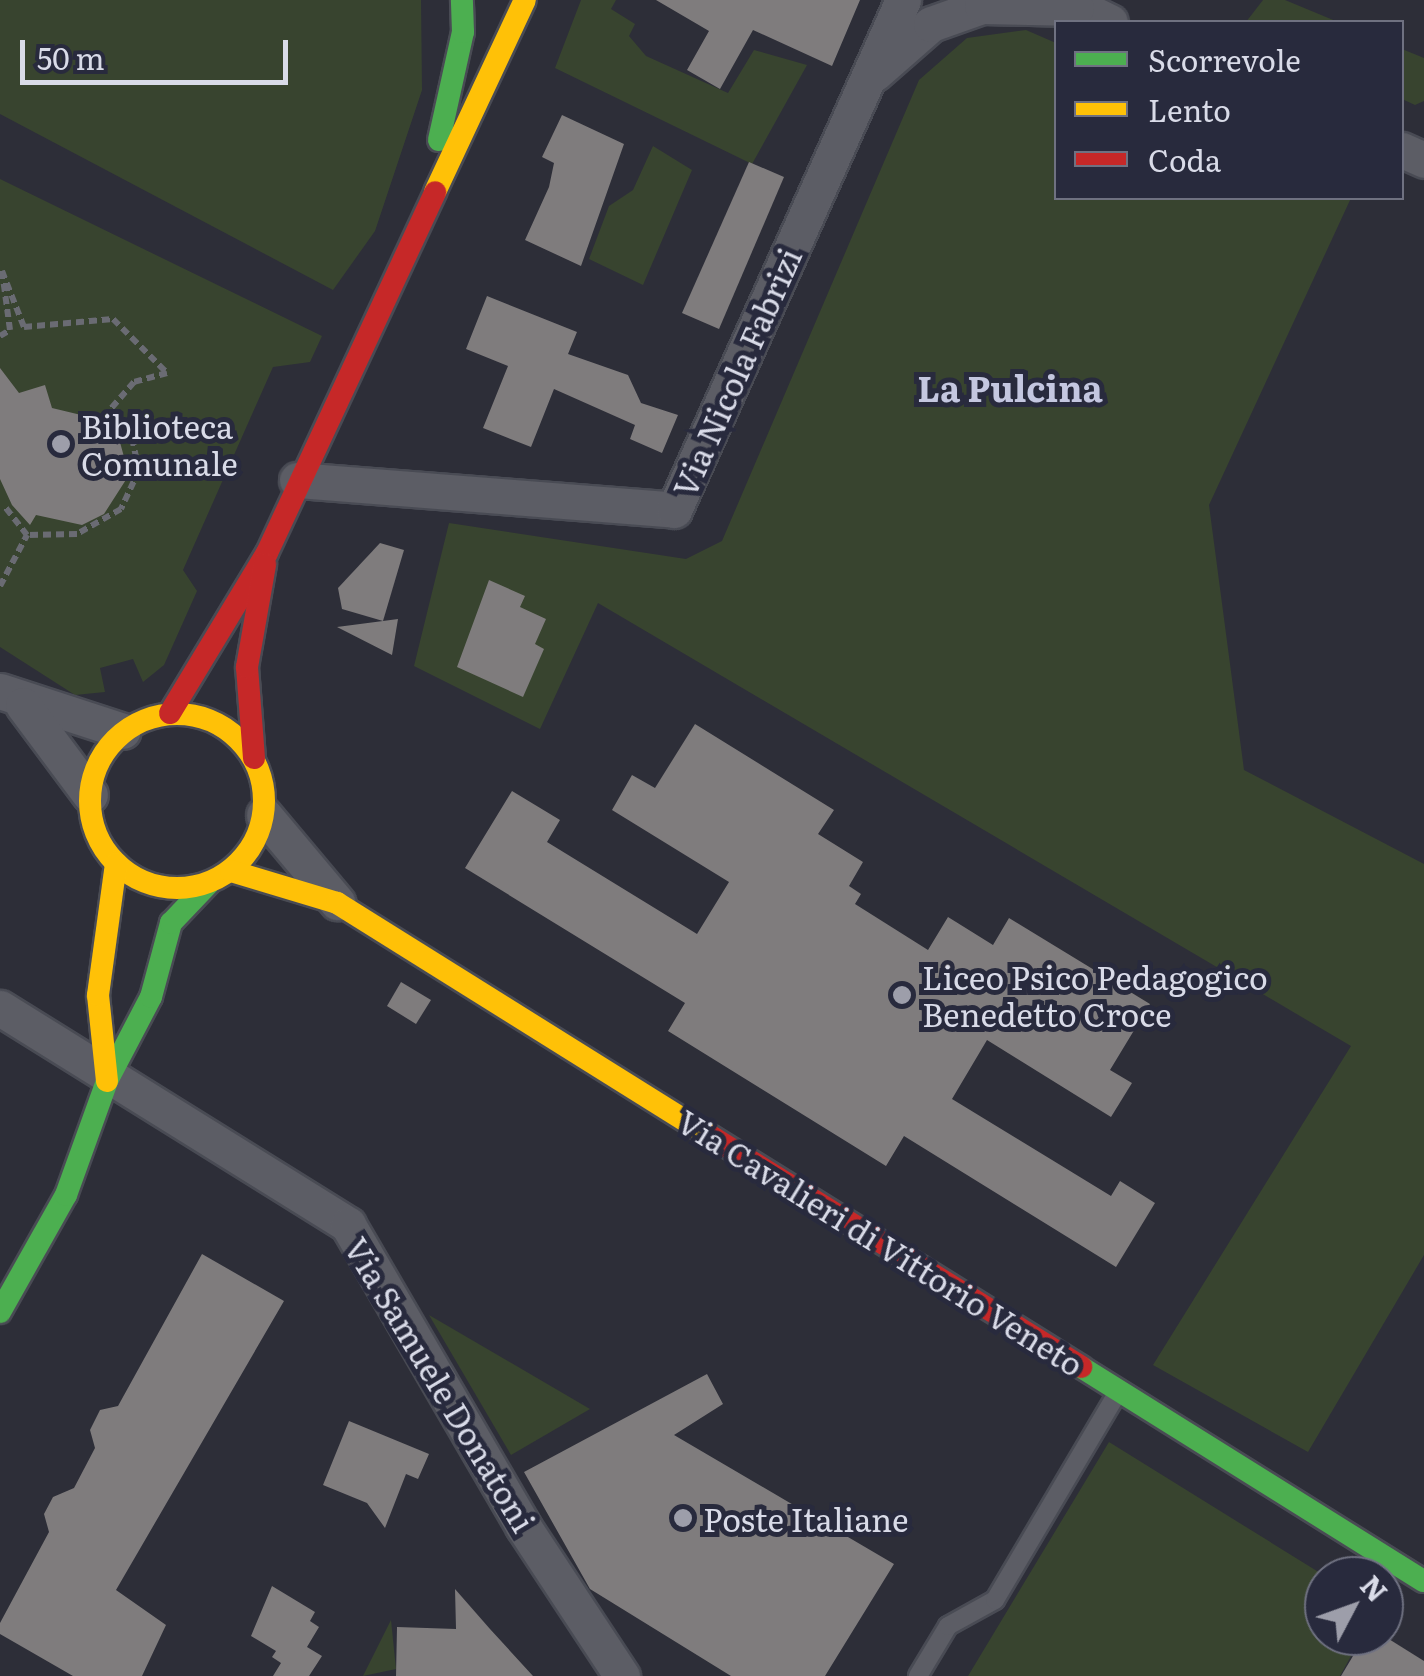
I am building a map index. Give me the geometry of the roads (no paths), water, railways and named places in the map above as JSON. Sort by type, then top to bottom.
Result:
[{"type":"street","points":[[418,222],[463,32],[462,0]]},
{"type":"street","points":[[170,713],[267,553],[297,480],[525,0]]},
{"type":"street","name":"Via Nicola Fabrizi","points":[[297,480],[674,510],[903,0]]},
{"type":"street","points":[[867,80],[931,24],[982,6],[1071,4],[1106,20]]},
{"type":"street","points":[[0,1312],[66,1195],[107,1081],[150,997],[171,922],[209,883],[231,871],[264,815],[254,758],[247,667],[267,553]]},
{"type":"street","points":[[12,698],[124,731]]},
{"type":"street","points":[[12,698],[90,795],[101,844],[116,863],[160,886],[209,883]]},
{"type":"street","points":[[90,795],[100,760],[124,731],[170,713],[218,723],[254,758]]},
{"type":"street","name":"Via Cavalieri di Vittorio Veneto","points":[[264,815],[337,903]]},
{"type":"street","points":[[107,1081],[98,996],[116,863]]},
{"type":"street","name":"Via Cavalieri di Vittorio Veneto","points":[[231,871],[337,903],[1424,1581]]},
{"type":"street","name":"Via Samuele Donatoni","points":[[0,1008],[107,1081],[348,1226],[524,1526],[622,1676]]},
{"type":"lane","points":[[918,1676],[948,1626],[995,1600],[1119,1390]]},
{"type":"place","name":"Biblioteca Comunale","points":[[61,444]]},
{"type":"place","name":"Liceo Psico Pedagogico Benedetto Croce","points":[[902,995]]},
{"type":"place","name":"Poste Italiane","points":[[683,1518]]},
{"type":"district","name":"La Pulcina","points":[[1010,387]]}]
